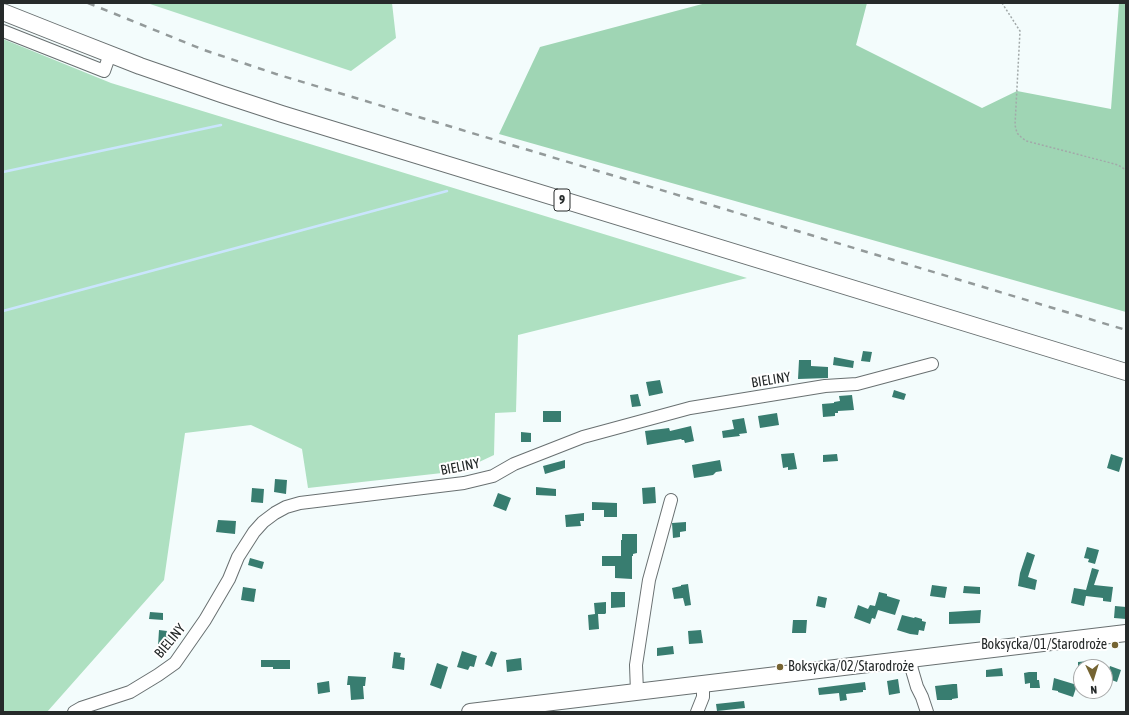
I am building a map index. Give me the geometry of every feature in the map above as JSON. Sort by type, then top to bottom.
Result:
[{"type":"main road","name":"9","points":[[3,12],[110,54],[221,94],[282,114],[1126,372]]},
{"type":"main road","points":[[473,712],[1126,633]]},
{"type":"street","points":[[3,31],[104,71],[110,54]]},
{"type":"street","name":"BIELINY","points":[[74,712],[81,708],[130,692],[158,675],[175,662],[205,620],[229,579],[238,557],[254,532],[275,513],[286,507],[300,503],[464,483],[493,476],[514,464],[583,437],[690,408],[825,386],[857,384],[932,364]]},
{"type":"street","points":[[637,692],[636,665],[649,580],[671,500]]},
{"type":"street","points":[[910,658],[917,687],[927,712]]},
{"type":"street","points":[[697,712],[703,697],[703,684]]},
{"type":"path","points":[[1002,3],[1020,31],[1015,125],[1017,132],[1026,141],[1118,165],[1126,170]]},
{"type":"green space","points":[[147,3],[392,3],[396,38],[351,71]]},
{"type":"green space","points":[[706,3],[867,3],[856,45],[982,108],[1017,91],[1111,109],[1119,3],[1126,3],[1126,312],[499,134],[540,47]]},
{"type":"green space","points":[[3,39],[111,83],[747,278],[518,335],[516,412],[495,413],[494,455],[460,471],[308,488],[302,449],[251,425],[185,433],[164,580],[47,712],[3,712]]},
{"type":"building","points":[[863,351],[872,352],[870,362],[861,361]]},
{"type":"building","points":[[834,357],[854,361],[853,368],[833,365]]},
{"type":"building","points":[[799,360],[811,360],[811,366],[828,367],[828,378],[798,379]]},
{"type":"building","points":[[660,380],[663,393],[649,396],[646,382]]},
{"type":"building","points":[[894,390],[906,394],[904,400],[892,397]]},
{"type":"building","points":[[638,394],[641,406],[632,407],[630,395]]},
{"type":"building","points":[[852,395],[854,410],[838,411],[838,413],[835,413],[835,416],[823,417],[822,404],[840,401],[839,396]]},
{"type":"building","points":[[543,411],[561,411],[561,422],[543,422]]},
{"type":"building","points":[[777,413],[779,425],[760,428],[758,416]]},
{"type":"building","points":[[744,418],[747,433],[739,434],[740,436],[723,438],[722,431],[734,429],[732,420]]},
{"type":"building","points":[[691,426],[694,441],[685,443],[684,440],[681,439],[647,445],[645,431],[669,428],[670,431]]},
{"type":"building","points":[[521,432],[531,433],[531,442],[521,442]]},
{"type":"building","points":[[794,453],[797,469],[788,470],[788,467],[783,468],[781,454]]},
{"type":"building","points":[[837,454],[838,461],[823,462],[823,455]]},
{"type":"building","points":[[1111,454],[1123,458],[1119,472],[1107,468]]},
{"type":"building","points":[[565,460],[565,468],[545,474],[543,466]]},
{"type":"building","points":[[720,460],[722,471],[716,472],[713,475],[694,478],[692,465]]},
{"type":"building","points":[[275,479],[287,480],[286,494],[274,492]]},
{"type":"building","points":[[536,487],[556,489],[556,496],[536,495]]},
{"type":"building","points":[[655,487],[656,503],[643,504],[642,488]]},
{"type":"building","points":[[252,488],[264,489],[263,503],[251,502]]},
{"type":"building","points":[[498,493],[511,498],[506,511],[493,506]]},
{"type":"building","points":[[592,502],[617,503],[617,517],[604,517],[604,510],[592,510]]},
{"type":"building","points":[[584,513],[584,521],[580,521],[581,526],[566,527],[565,515]]},
{"type":"building","points":[[218,520],[236,521],[235,534],[216,532]]},
{"type":"building","points":[[686,522],[686,531],[680,532],[680,537],[673,538],[672,523]]},
{"type":"building","points":[[622,534],[637,534],[637,553],[633,554],[632,556],[632,579],[615,578],[615,566],[602,566],[602,556],[621,556]]},
{"type":"building","points":[[1087,547],[1099,550],[1095,564],[1088,562],[1089,559],[1084,558]]},
{"type":"building","points":[[1027,552],[1035,555],[1028,577],[1037,580],[1035,590],[1018,586],[1020,573]]},
{"type":"building","points":[[250,558],[264,562],[262,569],[248,565]]},
{"type":"building","points":[[1092,568],[1099,570],[1094,585],[1113,587],[1111,602],[1103,601],[1103,598],[1086,596],[1084,606],[1071,603],[1074,588],[1086,590]]},
{"type":"building","points":[[688,584],[691,605],[685,606],[683,598],[674,599],[672,588]]},
{"type":"building","points":[[932,585],[947,587],[945,598],[930,596]]},
{"type":"building","points":[[964,586],[980,587],[980,594],[963,593]]},
{"type":"building","points":[[243,587],[256,589],[254,602],[241,600]]},
{"type":"building","points":[[611,592],[625,592],[625,607],[611,608]]},
{"type":"building","points":[[879,592],[900,600],[895,615],[878,610],[875,619],[872,618],[870,624],[854,618],[858,605],[868,609],[870,605],[875,606]]},
{"type":"building","points":[[818,596],[827,598],[825,608],[816,606]]},
{"type":"building","points":[[606,602],[606,613],[598,614],[599,629],[589,630],[588,615],[595,614],[594,603]]},
{"type":"building","points":[[1115,606],[1126,607],[1126,619],[1114,618]]},
{"type":"building","points":[[981,610],[980,623],[949,624],[949,612]]},
{"type":"building","points":[[150,612],[163,613],[163,620],[149,619]]},
{"type":"building","points":[[902,615],[922,619],[922,621],[926,622],[924,631],[919,630],[918,635],[897,630]]},
{"type":"building","points":[[793,620],[807,620],[806,633],[792,633]]},
{"type":"building","points":[[159,630],[167,631],[166,634],[170,634],[170,647],[158,646]]},
{"type":"building","points":[[701,630],[703,643],[689,644],[688,631]]},
{"type":"building","points":[[673,646],[674,654],[657,656],[657,648]]},
{"type":"building","points":[[462,651],[477,656],[474,667],[470,666],[468,670],[457,667]]},
{"type":"building","points":[[491,651],[497,653],[492,667],[485,664]]},
{"type":"building","points":[[394,652],[401,653],[400,657],[405,658],[404,670],[392,668]]},
{"type":"building","points":[[521,658],[522,670],[507,672],[506,660]]},
{"type":"building","points":[[261,660],[290,660],[290,669],[261,667]]},
{"type":"building","points":[[437,663],[448,667],[441,689],[430,685]]},
{"type":"building","points":[[1113,667],[1121,670],[1117,682],[1113,681]]},
{"type":"building","points":[[1002,668],[1003,676],[986,677],[986,670]]},
{"type":"building","points":[[1037,672],[1037,680],[1039,680],[1040,688],[1030,688],[1030,683],[1025,684],[1024,673]]},
{"type":"building","points":[[348,676],[366,677],[365,686],[363,686],[364,699],[351,700],[350,685],[347,685]]},
{"type":"building","points":[[1054,678],[1073,684],[1073,697],[1058,691],[1052,690]]},
{"type":"building","points":[[898,679],[900,693],[889,695],[887,681]]},
{"type":"building","points":[[329,681],[330,692],[318,694],[317,683]]},
{"type":"building","points":[[865,682],[866,690],[863,690],[863,692],[846,694],[847,700],[840,701],[839,693],[819,695],[818,688]]},
{"type":"building","points":[[957,684],[958,698],[952,700],[937,700],[935,686]]},
{"type":"building","points":[[744,701],[745,708],[717,711],[716,704]]},
{"type":"waterway","points":[[3,172],[221,125]]},
{"type":"waterway","points":[[3,311],[447,191]]},
{"type":"railway","points":[[88,3],[204,50],[276,74],[1126,330]]},
{"type":"place","name":"Boksycka/01/Starodroże","points":[[1115,645]]},
{"type":"place","name":"Boksycka/02/Starodroże","points":[[780,667]]}]
